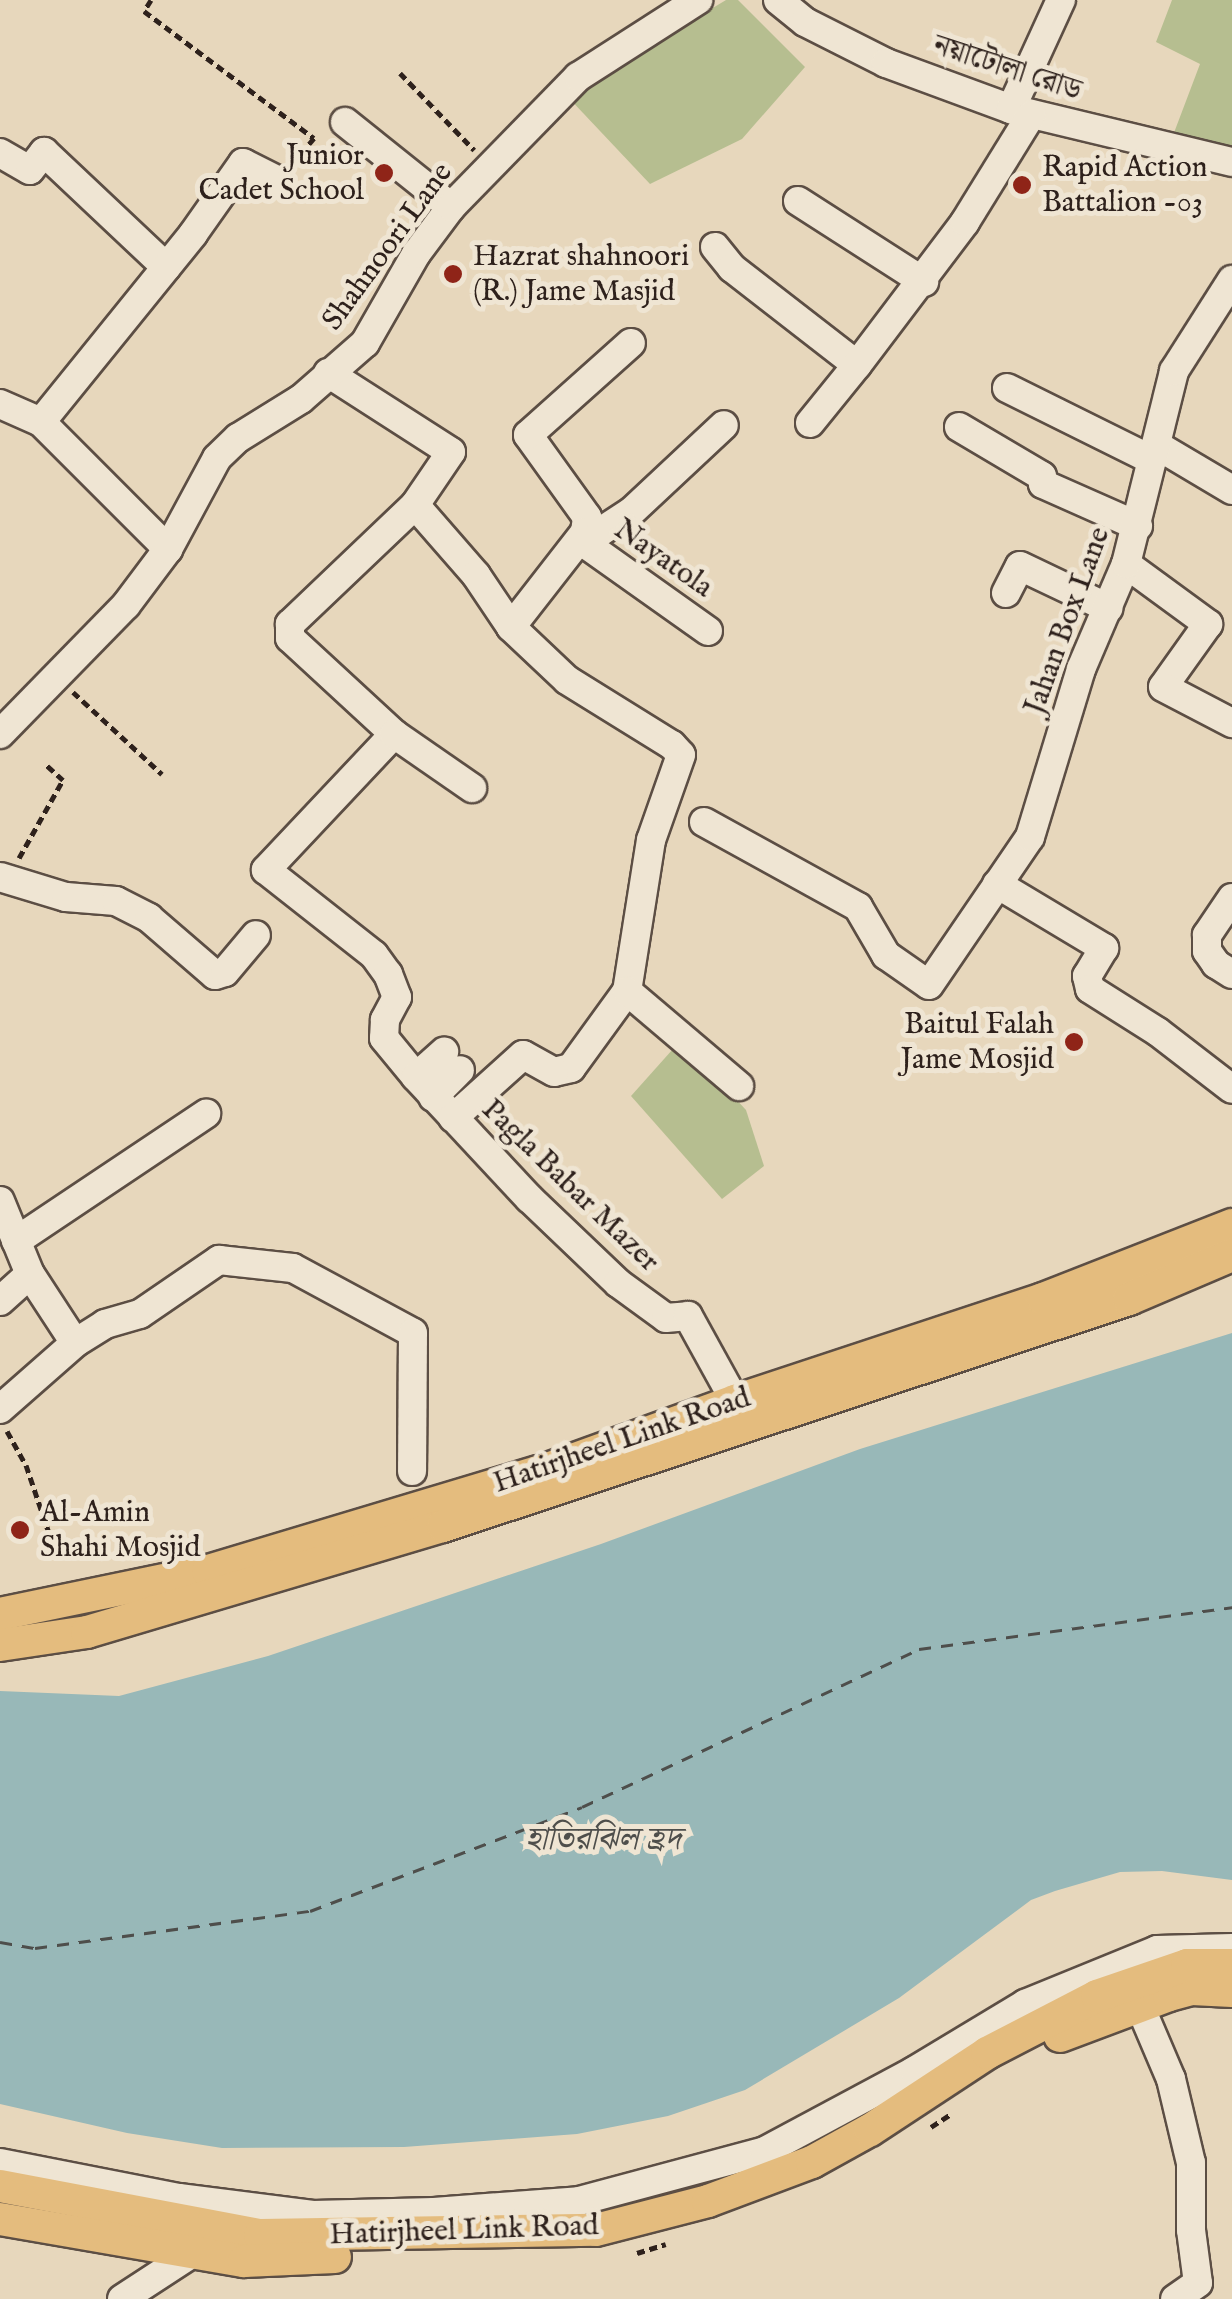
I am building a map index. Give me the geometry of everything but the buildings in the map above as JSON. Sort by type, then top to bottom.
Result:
[{"type":"main road","name":"Hatirjheel Link Road","points":[[0,1611],[208,1571],[539,1472],[735,1401],[1042,1300],[1232,1226]]},
{"type":"main road","points":[[0,1646],[86,1632],[424,1532],[1129,1299],[1232,1255]]},
{"type":"main road","name":"Hatirjheel Link Road","points":[[0,2186],[260,2235],[596,2230],[708,2201],[812,2162],[870,2130],[986,2053],[1083,2014],[1187,1965],[1232,1965]]},
{"type":"main road","name":"Hatirjheel Link Road","points":[[0,2219],[268,2262],[591,2246],[718,2214],[828,2170],[881,2142],[1083,2014],[1192,1989],[1232,1992]]},
{"type":"street","name":"Shahnoori Lane","points":[[0,734],[126,605],[168,548],[217,458],[238,438],[300,399],[365,344],[416,254],[451,206],[578,77],[698,0]]},
{"type":"street","name":"নয়াটোলা রোড","points":[[778,0],[805,22],[871,56],[1021,112],[1232,162]]},
{"type":"street","points":[[810,423],[924,282],[1021,112],[1061,0]]},
{"type":"street","points":[[346,122],[451,206]]},
{"type":"street","points":[[0,153],[30,170],[44,152],[166,267]]},
{"type":"street","points":[[41,422],[166,267],[242,163],[279,181]]},
{"type":"street","points":[[798,200],[924,282]]},
{"type":"street","points":[[715,248],[732,268],[857,365]]},
{"type":"street","name":"Jahan Box Lane","points":[[704,822],[858,907],[886,954],[930,985],[1030,836],[1082,669],[1138,526],[1174,371],[1232,280]]},
{"type":"street","points":[[510,627],[582,536],[587,517],[528,441],[532,428],[632,342]]},
{"type":"street","points":[[328,373],[451,452],[415,505],[290,624],[290,638],[394,734],[472,788]]},
{"type":"street","points":[[1007,388],[1232,490]]},
{"type":"street","points":[[0,404],[41,422],[168,548]]},
{"type":"street","points":[[582,536],[600,532],[631,512],[724,425]]},
{"type":"street","points":[[959,427],[1042,476],[1043,484],[1138,526]]},
{"type":"street","points":[[415,505],[476,576],[510,627],[567,680],[672,744],[681,755],[650,840],[628,991],[572,1068],[554,1072],[524,1055],[453,1118]]},
{"type":"street","name":"Nayatola","points":[[582,536],[708,631]]},
{"type":"street","points":[[1126,564],[1208,624],[1164,687],[1232,723]]},
{"type":"street","points":[[1006,592],[1020,566],[1108,608]]},
{"type":"street","name":"Pagla Babar Mazer","points":[[394,734],[266,870],[374,956],[397,997],[386,1020],[384,1038],[425,1087],[618,1282],[666,1318],[688,1316],[735,1401]]},
{"type":"street","points":[[4,877],[66,897],[116,901],[150,918],[215,975],[226,972],[256,935]]},
{"type":"street","points":[[997,884],[1104,948],[1087,976],[1090,989],[1158,1032],[1232,1089]]},
{"type":"street","points":[[1232,898],[1207,935],[1207,952],[1216,964],[1232,974]]},
{"type":"street","points":[[628,991],[739,1086]]},
{"type":"street","points":[[425,1087],[452,1061]]},
{"type":"street","points":[[16,1241],[206,1114]]},
{"type":"street","points":[[0,1202],[30,1274],[75,1343]]},
{"type":"street","points":[[0,1611],[194,1563],[377,1507],[1232,1226]]},
{"type":"street","points":[[4,1406],[75,1343],[104,1324],[140,1314],[220,1260],[293,1268],[413,1333],[412,1470]]},
{"type":"street","points":[[0,1301],[30,1274]]},
{"type":"street","points":[[0,2163],[179,2198],[314,2214],[434,2212],[579,2201],[766,2151],[914,2072],[1026,2004],[1158,1950],[1232,1948]]},
{"type":"street","points":[[1145,2018],[1171,2079],[1191,2162],[1191,2230],[1198,2284],[1175,2299]]},
{"type":"street","points":[[122,2299],[194,2252]]},
{"type":"path","points":[[151,0],[144,11],[314,138],[279,181]]},
{"type":"path","points":[[400,73],[490,166]]},
{"type":"path","points":[[56,676],[162,774]]},
{"type":"path","points":[[4,877],[63,780],[45,764]]},
{"type":"path","points":[[4,1406],[8,1433],[26,1465],[48,1530]]},
{"type":"green space","points":[[726,0],[738,0],[805,67],[742,139],[650,184],[567,96]]},
{"type":"green space","points":[[1172,0],[1232,0],[1232,152],[1172,138],[1200,64],[1156,42]]},
{"type":"green space","points":[[681,1040],[746,1110],[764,1166],[722,1199],[631,1096]]},
{"type":"water","name":"হাতিরঝিল হ্রদ","points":[[1232,1333],[1232,1880],[1162,1871],[1120,1872],[1031,1900],[899,1998],[745,2090],[668,2116],[577,2134],[404,2147],[222,2148],[127,2133],[0,2104],[0,1691],[119,1696],[268,1656],[601,1544],[860,1449]]},
{"type":"ferry route","points":[[0,1942],[35,1948],[310,1911],[582,1807],[919,1649],[1232,1607]]},
{"type":"place","name":"Junior Cadet School","points":[[384,173]]},
{"type":"place","name":"Rapid Action Battalion -03","points":[[1022,185]]},
{"type":"place","name":"Hazrat shahnoori (R.) Jame Masjid","points":[[453,274]]},
{"type":"place","name":"Baitul Falah Jame Mosjid","points":[[1074,1042]]},
{"type":"place","name":"Al-Amin Shahi Mosjid","points":[[20,1530]]}]
